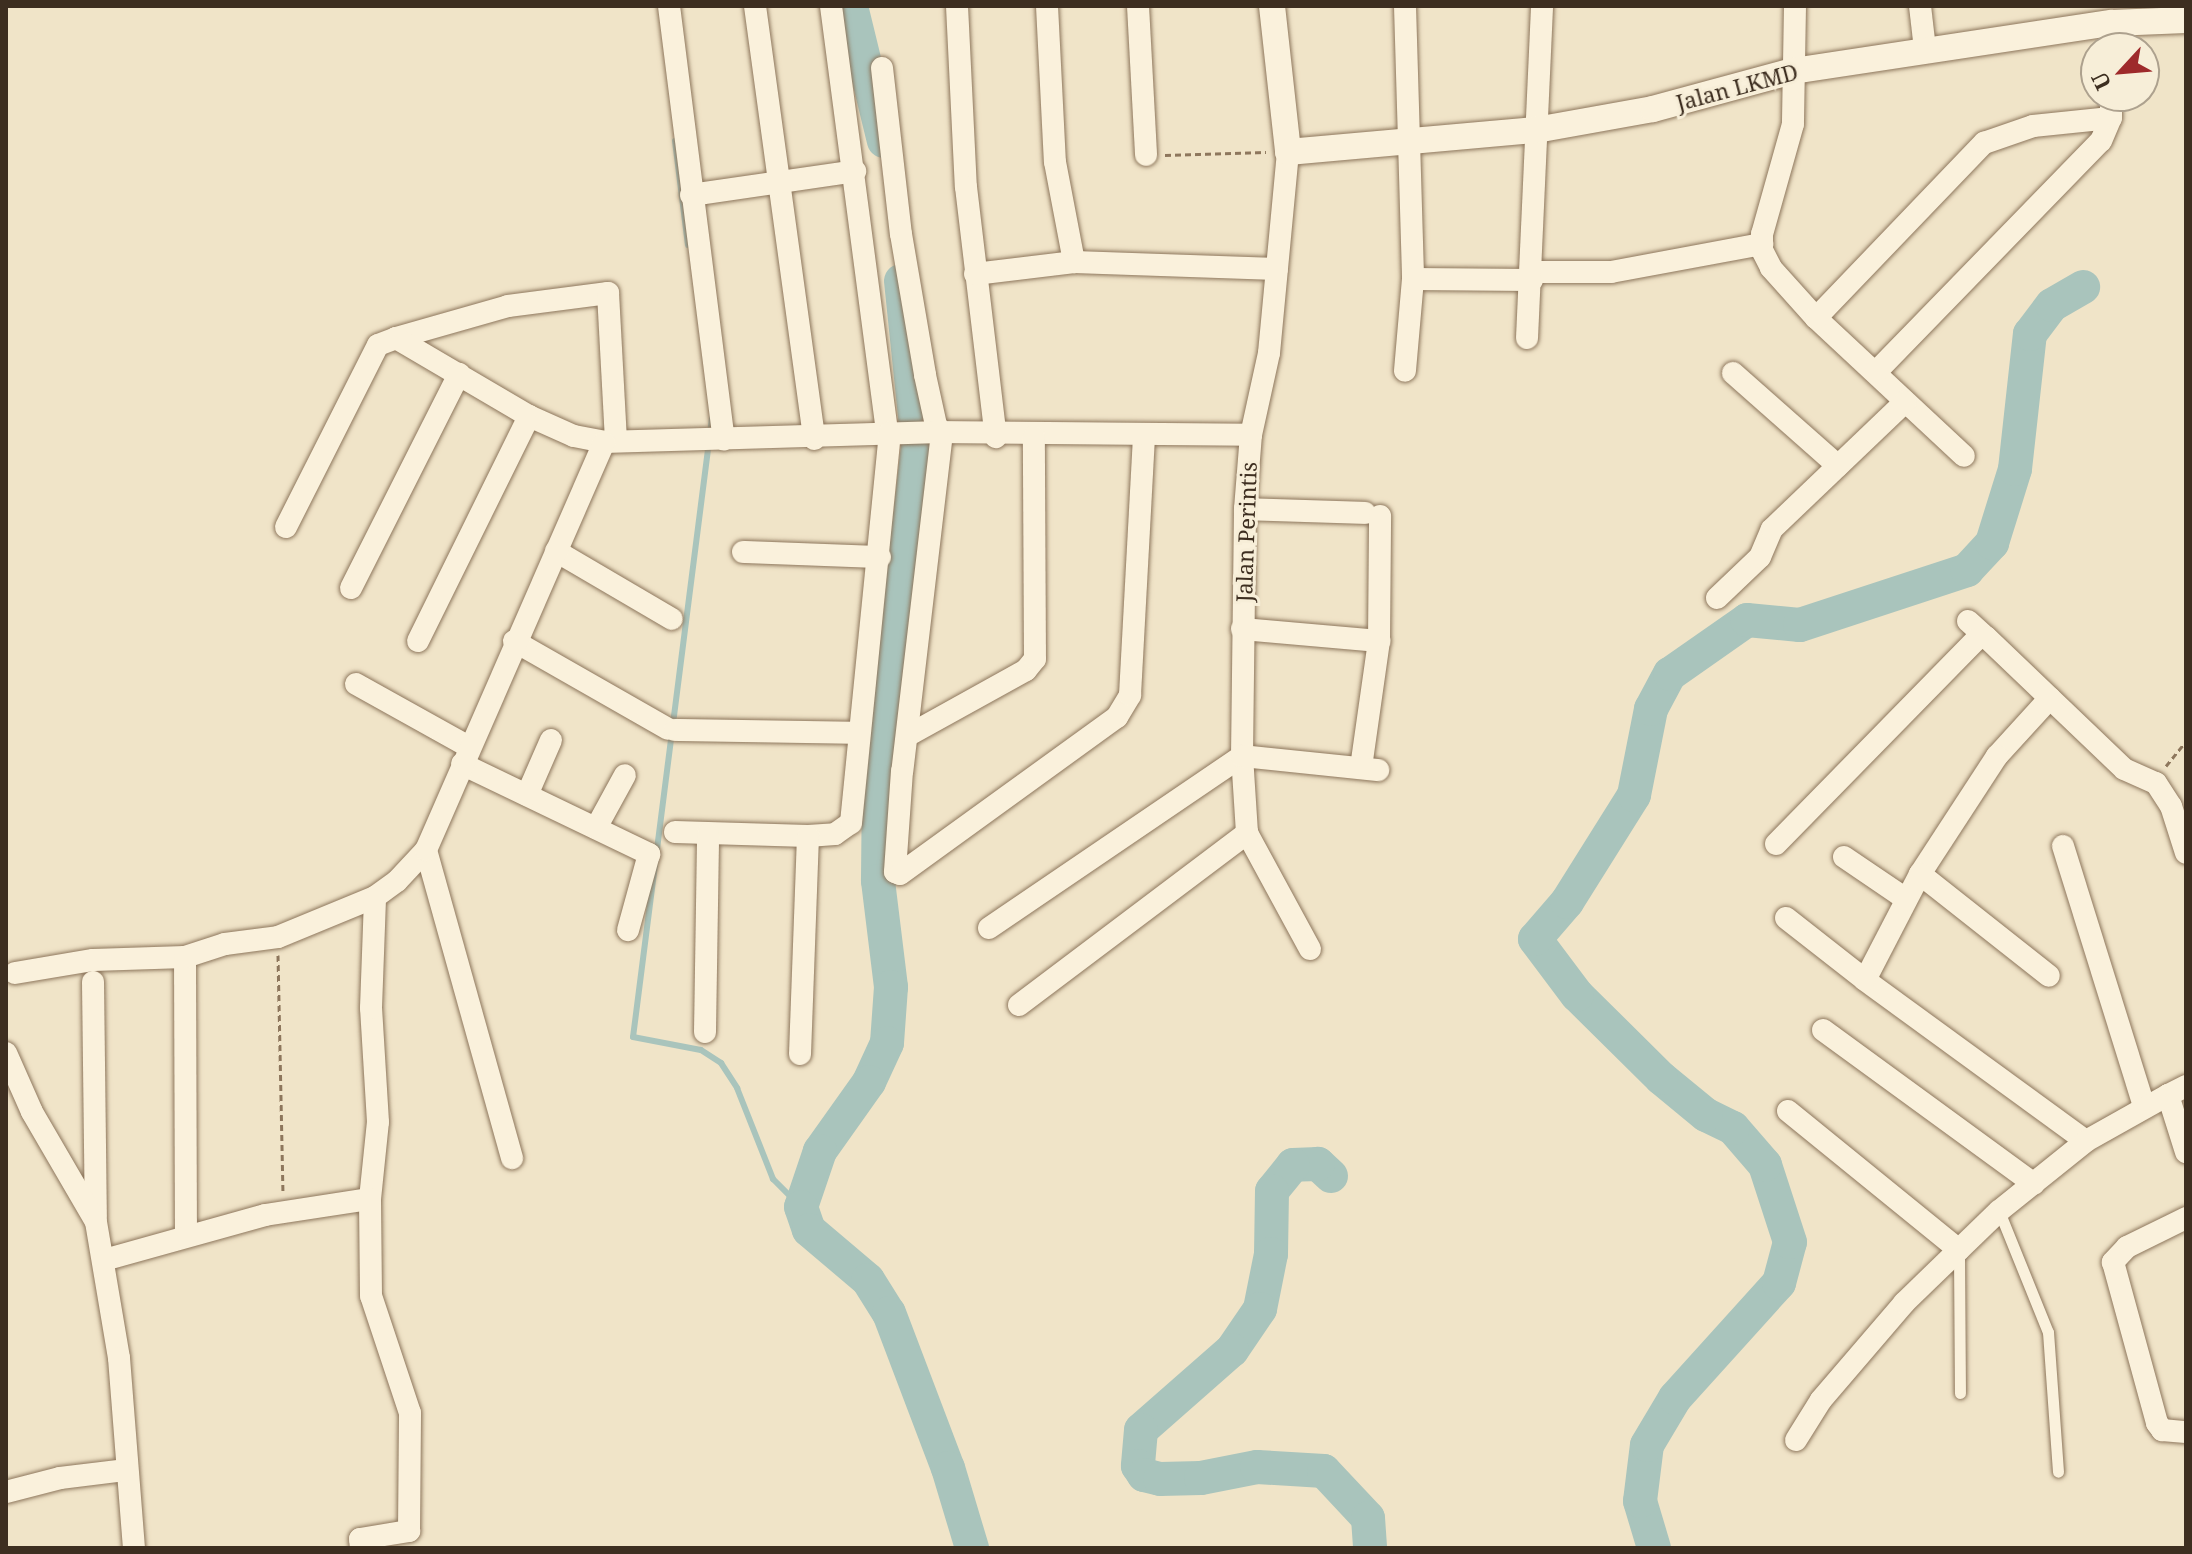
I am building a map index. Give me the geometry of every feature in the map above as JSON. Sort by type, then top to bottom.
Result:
[{"type":"street","points":[[669,6],[724,440]]},
{"type":"street","points":[[755,6],[814,439]]},
{"type":"street","points":[[675,832],[808,836],[835,834],[851,823],[857,733],[880,557],[890,433],[831,6]]},
{"type":"street","points":[[957,6],[975,274],[996,437]]},
{"type":"street","points":[[1047,6],[1055,162],[1074,262]]},
{"type":"street","points":[[1138,6],[1146,155]]},
{"type":"street","name":"Jalan Perintis","points":[[1247,833],[1242,756],[1245,509],[1251,435],[1269,353],[1288,152],[1272,6]]},
{"type":"street","points":[[1405,6],[1412,141],[1413,279],[1405,371]]},
{"type":"street","points":[[1527,338],[1542,6]]},
{"type":"street","points":[[1795,6],[1793,124],[1762,244],[1771,268],[1816,318],[1964,456]]},
{"type":"street","points":[[1920,6],[1925,49]]},
{"type":"street","name":"Jalan LKMD","points":[[2130,32],[2186,20]]},
{"type":"street","name":"Jalan LKMD","points":[[1288,152],[1536,130],[1653,109],[1793,71],[1925,49],[2080,38]]},
{"type":"street","points":[[882,68],[901,234],[938,432],[892,864],[900,874],[1117,717],[1130,695],[1144,436]]},
{"type":"street","points":[[1816,318],[1984,143],[2033,126],[2090,112]]},
{"type":"street","points":[[1876,372],[2033,216],[2101,141],[2110,112]]},
{"type":"street","points":[[691,195],[855,171]]},
{"type":"street","points":[[1413,279],[1611,272],[1762,244]]},
{"type":"street","points":[[975,274],[1074,262],[1277,269]]},
{"type":"street","points":[[15,973],[93,960],[185,957],[225,944],[278,937],[375,897],[426,850],[514,641],[610,442],[608,293],[508,306],[378,345],[286,527]]},
{"type":"street","points":[[396,338],[529,416],[574,436],[610,442],[814,439],[938,432],[996,437],[1251,435]]},
{"type":"street","points":[[1733,373],[1838,466]]},
{"type":"street","points":[[351,588],[459,374]]},
{"type":"street","points":[[1717,598],[1760,557],[1772,529],[1905,402]]},
{"type":"street","points":[[418,641],[529,416]]},
{"type":"street","points":[[907,736],[1026,670],[1035,659],[1034,437]]},
{"type":"street","points":[[989,928],[1242,756],[1370,769],[1379,641],[1372,515],[1245,509]]},
{"type":"street","points":[[556,551],[672,619]]},
{"type":"street","points":[[743,552],[880,557]]},
{"type":"street","points":[[1968,621],[2124,769],[2156,783],[2171,806],[2186,853]]},
{"type":"street","points":[[1242,629],[1379,641]]},
{"type":"street","points":[[1776,844],[1977,639],[1986,637]]},
{"type":"street","points":[[514,641],[672,730],[857,733]]},
{"type":"street","points":[[356,684],[527,795],[649,854],[628,930]]},
{"type":"street","points":[[1865,980],[1920,874],[1997,756],[2050,698]]},
{"type":"street","points":[[527,795],[551,740]]},
{"type":"street","points":[[596,828],[625,775]]},
{"type":"street","points":[[1019,1005],[1247,833],[1310,949]]},
{"type":"street","points":[[705,1032],[708,834]]},
{"type":"street","points":[[800,1054],[808,836]]},
{"type":"street","points":[[2063,846],[2144,1106]]},
{"type":"street","points":[[426,850],[512,1158]]},
{"type":"street","points":[[1844,857],[1906,899]]},
{"type":"street","points":[[1920,874],[2049,976]]},
{"type":"street","points":[[361,1548],[360,1539],[409,1531],[410,1413],[371,1296],[370,1199],[378,1122],[371,1008],[375,897]]},
{"type":"street","points":[[1786,918],[1865,980],[2086,1141]]},
{"type":"street","points":[[185,957],[186,1236]]},
{"type":"street","points":[[93,982],[96,1222],[119,1358],[125,1470],[134,1548]]},
{"type":"street","points":[[1823,1030],[2034,1184]]},
{"type":"street","points":[[6,1053],[32,1112],[96,1222]]},
{"type":"street","points":[[1796,1440],[1821,1400],[1904,1303],[1999,1211],[2086,1141],[2177,1090],[2186,1152]]},
{"type":"street","points":[[1788,1111],[1959,1250]]},
{"type":"street","points":[[104,1260],[290,1209],[370,1199]]},
{"type":"street","points":[[2186,1218],[2127,1247],[2113,1262],[2157,1423],[2162,1430],[2186,1432]]},
{"type":"street","points":[[6,1492],[60,1478],[125,1470]]},
{"type":"lane","points":[[1999,1211],[2048,1332],[2058,1472]]},
{"type":"lane","points":[[1959,1250],[1960,1393]]},
{"type":"path","points":[[1146,155],[1288,152]]},
{"type":"path","points":[[2156,783],[2186,741]]},
{"type":"path","points":[[278,937],[283,1199]]},
{"type":"waterway","points":[[851,6],[884,141]]},
{"type":"waterway","points":[[675,141],[688,245]]},
{"type":"waterway","points":[[901,281],[918,446],[879,781],[878,881],[891,987],[887,1043],[869,1082],[820,1151],[801,1207],[809,1230],[868,1280],[889,1313],[948,1468],[972,1548]]},
{"type":"waterway","points":[[1654,1548],[1640,1501],[1647,1445],[1675,1398],[1779,1283],[1790,1242],[1765,1165],[1733,1128],[1706,1115],[1661,1078],[1577,995],[1535,939],[1567,902],[1634,795],[1651,709],[1670,674],[1747,620],[1800,625],[1967,570],[1992,543],[2015,469],[2030,334],[2052,305],[2083,287]]},
{"type":"waterway","points":[[712,418],[633,1037],[701,1050],[721,1063],[737,1088],[773,1179],[801,1207]]},
{"type":"waterway","points":[[1331,1176],[1318,1164],[1293,1165],[1272,1191],[1271,1254],[1260,1309],[1232,1350],[1141,1430],[1138,1466],[1144,1475],[1160,1479],[1201,1478],[1257,1467],[1324,1471],[1368,1518],[1370,1548]]}]
